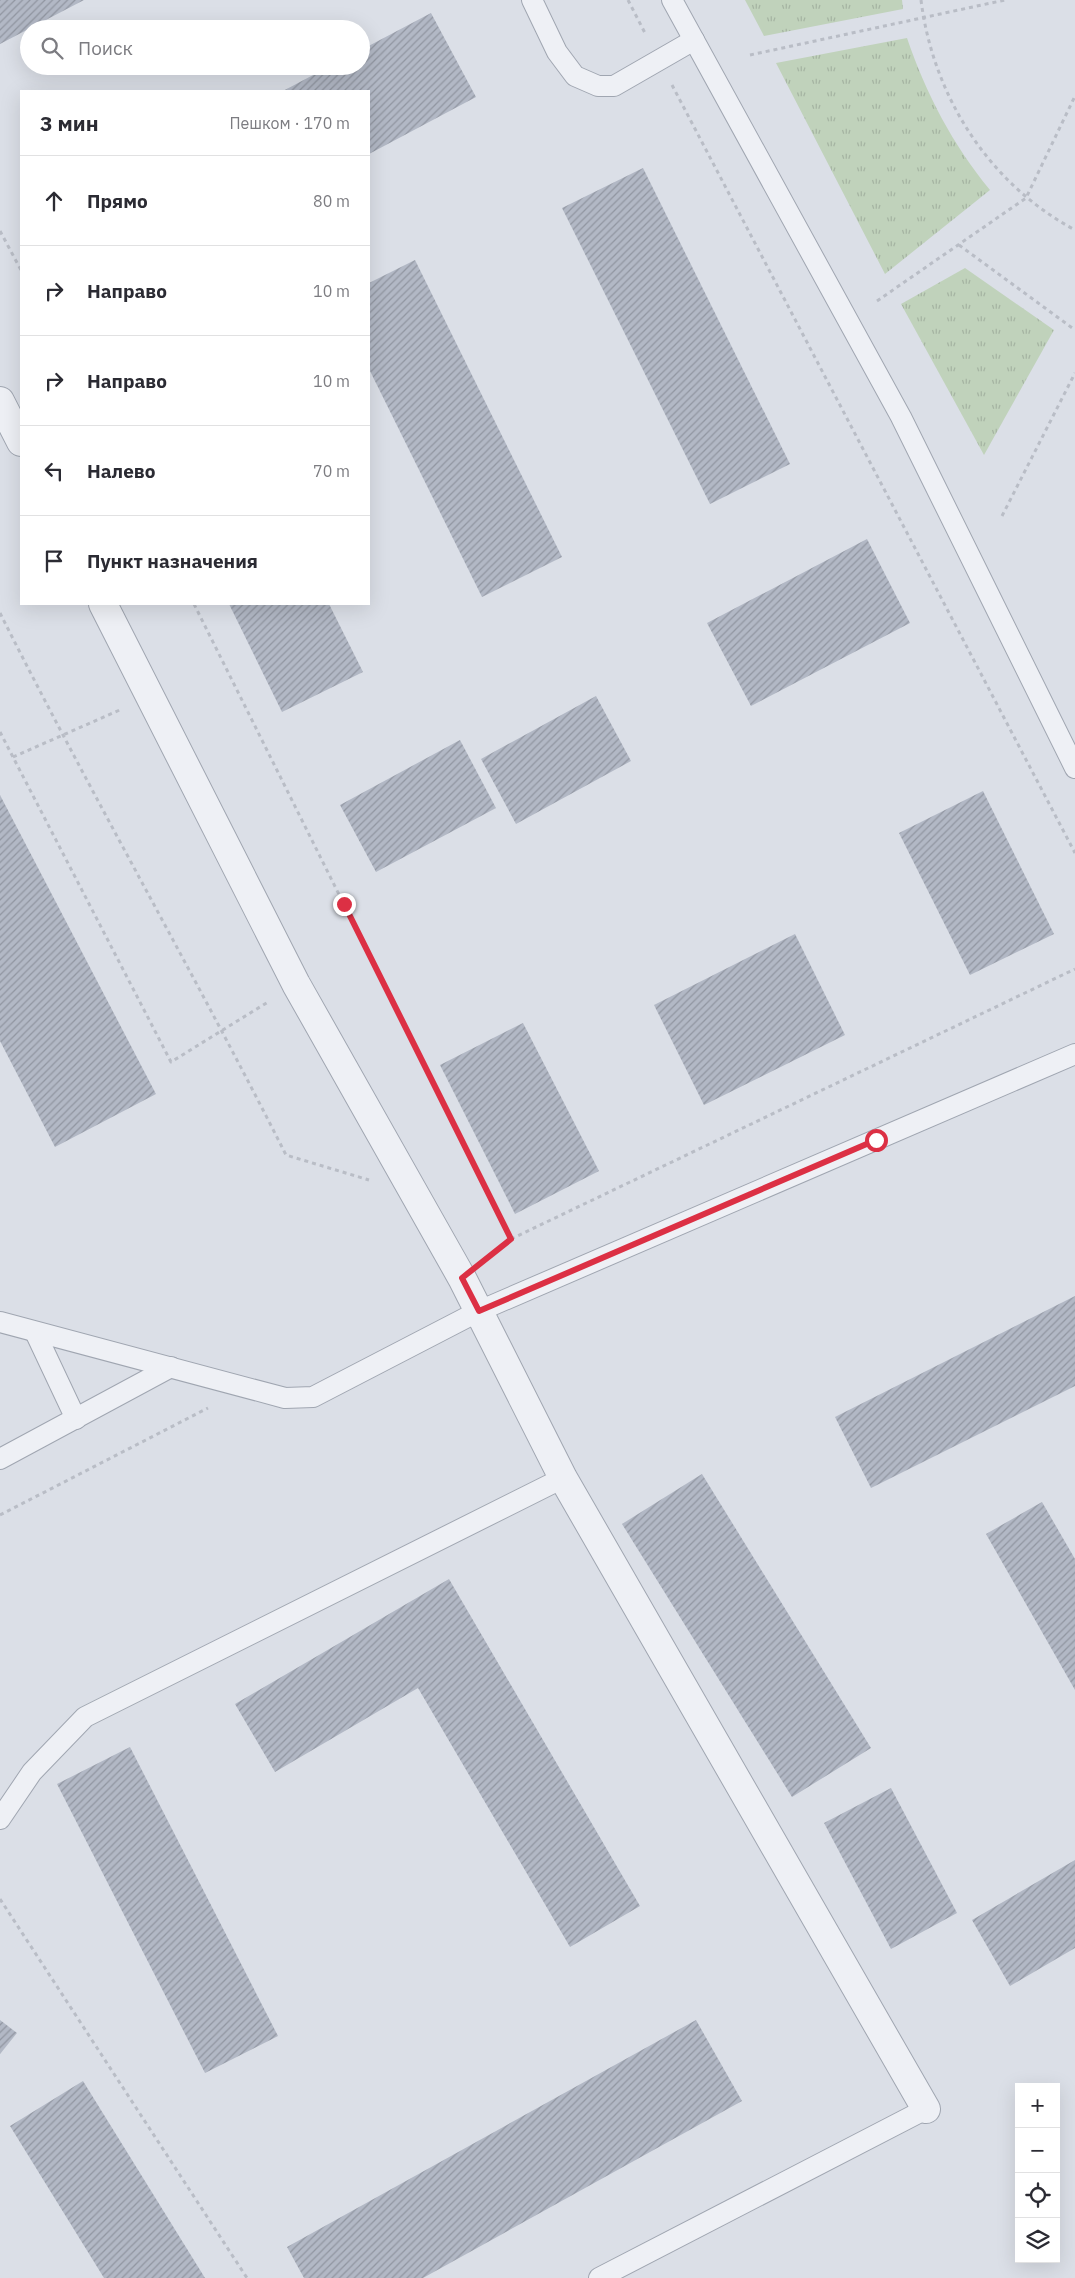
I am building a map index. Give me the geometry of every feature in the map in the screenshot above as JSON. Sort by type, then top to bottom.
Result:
[{"type":"street","points":[[0,401],[20,440]]},
{"type":"street","points":[[104,605],[296,984],[462,1278],[563,1478],[926,2109]]},
{"type":"lane","points":[[532,0],[557,52],[575,76],[598,86],[614,86],[694,40]]},
{"type":"lane","points":[[672,0],[901,417],[1075,768]]},
{"type":"lane","points":[[0,1322],[285,1398],[313,1397],[479,1311],[1075,1054]]},
{"type":"lane","points":[[35,1332],[76,1419]]},
{"type":"lane","points":[[1,1457],[76,1419],[171,1367]]},
{"type":"lane","points":[[0,1819],[32,1772],[85,1717],[563,1478]]},
{"type":"lane","points":[[599,2278],[926,2109]]},
{"type":"path","points":[[628,0],[1075,852]]},
{"type":"path","points":[[921,0],[923,18],[937,72],[957,112],[986,158],[1026,198],[1075,230]]},
{"type":"path","points":[[750,55],[1005,0]]},
{"type":"path","points":[[877,301],[1026,198],[1075,96]]},
{"type":"path","points":[[0,231],[20,268]]},
{"type":"path","points":[[959,245],[1074,329],[1075,322]]},
{"type":"path","points":[[1002,516],[1075,373]]},
{"type":"path","points":[[194,605],[511,1239]]},
{"type":"path","points":[[0,613],[62,736],[223,1030],[286,1155],[375,1182]]},
{"type":"path","points":[[13,757],[150,697]]},
{"type":"path","points":[[0,732],[171,1062],[296,984]]},
{"type":"path","points":[[462,1278],[511,1239],[1075,969]]},
{"type":"path","points":[[0,1515],[247,1388]]},
{"type":"path","points":[[0,1899],[247,2278]]},
{"type":"green space","points":[[745,0],[902,0],[903,9],[764,36]]},
{"type":"green space","points":[[907,38],[932,99],[952,137],[990,190],[885,274],[776,63]]},
{"type":"green space","points":[[965,268],[1054,330],[984,455],[901,304]]},
{"type":"building","points":[[0,0],[84,0],[46,20],[20,20],[20,34],[0,44]]},
{"type":"building","points":[[431,13],[476,97],[370,153],[370,90],[285,90],[313,75],[370,75],[370,45]]},
{"type":"building","points":[[643,168],[790,464],[710,504],[562,208]]},
{"type":"building","points":[[415,260],[562,557],[482,597],[370,371],[370,282]]},
{"type":"building","points":[[867,539],[910,623],[751,706],[707,623]]},
{"type":"building","points":[[229,605],[330,605],[363,672],[282,712]]},
{"type":"building","points":[[596,696],[631,761],[516,824],[481,759]]},
{"type":"building","points":[[460,740],[496,808],[376,872],[340,805]]},
{"type":"building","points":[[983,791],[1054,934],[970,975],[899,833]]},
{"type":"building","points":[[0,795],[156,1094],[55,1147],[0,1041]]},
{"type":"building","points":[[795,934],[845,1035],[704,1105],[654,1005]]},
{"type":"building","points":[[523,1023],[599,1171],[515,1214],[440,1065]]},
{"type":"building","points":[[1075,1296],[1075,1386],[871,1488],[835,1417]]},
{"type":"building","points":[[702,1474],[871,1748],[792,1797],[622,1524]]},
{"type":"building","points":[[1042,1502],[1075,1559],[1075,1690],[986,1534]]},
{"type":"building","points":[[449,1579],[640,1906],[570,1947],[418,1688],[275,1772],[235,1704]]},
{"type":"building","points":[[130,1747],[278,2036],[205,2073],[57,1784]]},
{"type":"building","points":[[891,1788],[957,1913],[891,1949],[824,1823]]},
{"type":"building","points":[[1075,1860],[1075,1948],[1010,1986],[972,1920]]},
{"type":"building","points":[[0,2020],[17,2033],[0,2054]]},
{"type":"building","points":[[696,2020],[742,2101],[423,2278],[304,2278],[287,2247]]},
{"type":"building","points":[[83,2081],[205,2278],[104,2278],[10,2126]]},
{"type":"route","points":[[344,904],[511,1239],[462,1278],[479,1311],[876,1140]]}]
